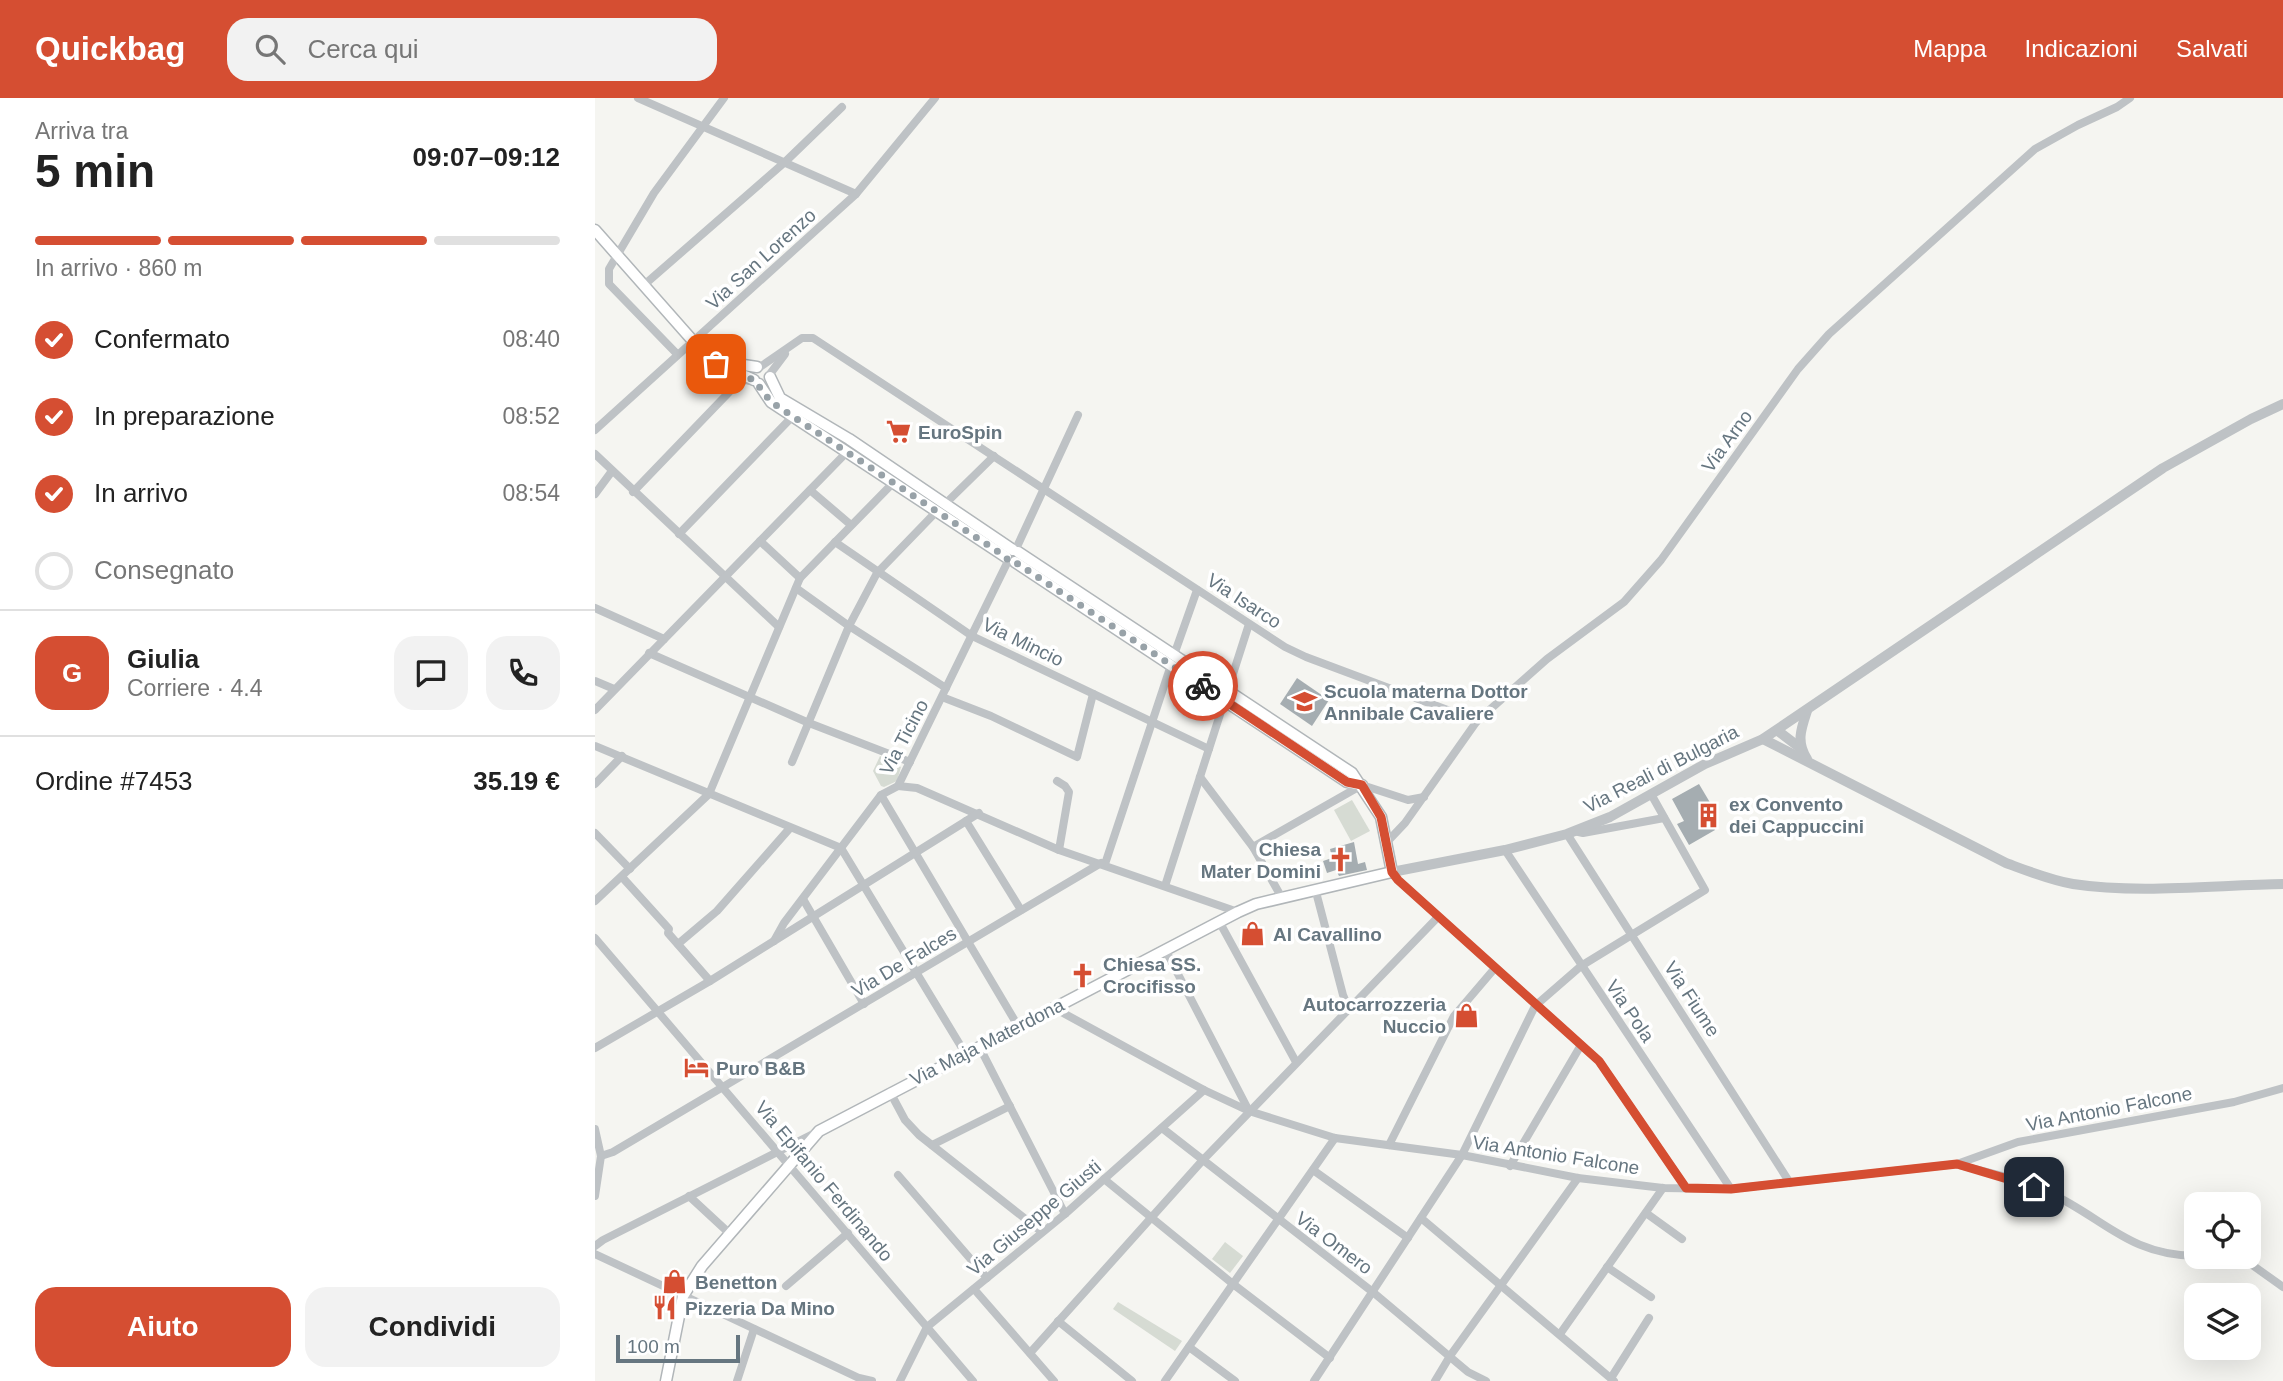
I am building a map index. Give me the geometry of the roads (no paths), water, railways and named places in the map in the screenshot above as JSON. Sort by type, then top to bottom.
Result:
[{"type":"main road","points":[[595,230],[692,341],[699,353],[756,382],[767,382],[770,376]]},
{"type":"main road","points":[[692,341],[704,345],[730,363],[768,369],[780,398],[849,439],[941,508],[1012,556],[1226,696],[1352,773],[1381,817],[1392,872]]},
{"type":"main road","points":[[759,367],[753,374],[771,402],[893,482],[941,508]]},
{"type":"main road","name":"Via Maja Materdona","points":[[683,1296],[702,1266],[729,1233],[819,1131],[1238,912],[1256,904],[1392,872]]},
{"type":"main road","points":[[666,1381],[683,1296]]},
{"type":"street","points":[[638,98],[856,194]]},
{"type":"street","name":"Via San Lorenzo","points":[[595,430],[856,194],[935,98]]},
{"type":"street","name":"Via Arno","points":[[1387,842],[1405,823],[1477,721],[1547,659],[1624,601],[1661,560],[1798,369],[1829,334],[2035,149],[2130,98]]},
{"type":"street","points":[[677,354],[609,284],[610,270],[654,193],[722,99]]},
{"type":"street","points":[[644,285],[785,162],[842,107]]},
{"type":"street","name":"Via Isarco","points":[[795,343],[802,338],[813,338],[1249,624],[1306,657],[1477,721]]},
{"type":"street","points":[[759,367],[795,343]]},
{"type":"street","points":[[770,376],[777,362],[795,343]]},
{"type":"street","points":[[633,492],[736,385],[745,380],[756,382]]},
{"type":"street","name":"Via Reali di Bulgaria","points":[[1392,872],[1505,850],[1571,832],[1610,817],[1722,755],[1763,739],[2163,468],[2283,404]]},
{"type":"street","name":"Via Ticino","points":[[774,941],[881,795],[898,786],[1012,556],[1077,415]]},
{"type":"street","points":[[679,534],[793,416]]},
{"type":"street","points":[[595,710],[847,452]]},
{"type":"street","points":[[595,454],[779,627]]},
{"type":"street","points":[[792,762],[849,626],[877,573],[994,456]]},
{"type":"street","points":[[595,494],[612,471]]},
{"type":"street","points":[[595,901],[709,794],[800,578],[893,482]]},
{"type":"street","points":[[810,490],[852,525]]},
{"type":"street","points":[[760,541],[800,578]]},
{"type":"street","name":"Via Mincio","points":[[835,542],[972,636],[1209,749]]},
{"type":"street","points":[[796,588],[849,626],[946,688]]},
{"type":"street","points":[[1103,863],[1197,590]]},
{"type":"street","points":[[595,608],[664,639]]},
{"type":"street","points":[[1165,886],[1249,624]]},
{"type":"street","points":[[649,653],[809,723],[910,762]]},
{"type":"street","points":[[595,681],[614,689]]},
{"type":"street","points":[[942,697],[1077,757],[1093,694]]},
{"type":"street","points":[[1799,747],[1807,711]]},
{"type":"street","points":[[1778,731],[1799,747],[1807,759]]},
{"type":"street","points":[[1763,739],[1807,759],[2006,863],[2033,873],[2073,884],[2110,887],[2283,884]]},
{"type":"street","points":[[595,746],[841,848],[965,1053]]},
{"type":"street","points":[[595,784],[622,756]]},
{"type":"street","points":[[1200,777],[1253,847],[1282,898]]},
{"type":"street","points":[[1056,781],[1069,792],[1059,850]]},
{"type":"street","points":[[1253,847],[1362,785],[1408,800],[1424,797]]},
{"type":"street","points":[[898,786],[917,788],[1059,850],[1103,863],[1238,912]]},
{"type":"street","points":[[1314,1381],[1462,1155],[1535,1006],[1581,965],[1705,890],[1651,794]]},
{"type":"street","points":[[881,795],[1018,1026]]},
{"type":"street","points":[[595,1048],[710,981],[979,813]]},
{"type":"street","name":"Via Reali di Bulgaria","points":[[1571,832],[1583,833],[1664,818]]},
{"type":"street","points":[[967,821],[1021,910]]},
{"type":"street","points":[[678,944],[717,911],[790,828]]},
{"type":"street","name":"Via Fiume","points":[[1571,832],[1633,936],[1790,1183]]},
{"type":"street","points":[[595,833],[630,869]]},
{"type":"street","name":"Via Pola","points":[[1505,850],[1731,1189]]},
{"type":"street","name":"Via De Falces","points":[[601,1159],[1103,863]]},
{"type":"street","points":[[1392,872],[1535,1006],[1599,1061],[1686,1188]]},
{"type":"street","points":[[622,877],[669,929],[668,933],[710,981]]},
{"type":"street","points":[[1316,892],[1349,1009]]},
{"type":"street","points":[[803,899],[865,1004]]},
{"type":"street","points":[[1030,1353],[1248,1111],[1438,917]]},
{"type":"street","points":[[1220,923],[1296,1062]]},
{"type":"street","name":"Via Epifanio Ferdinando","points":[[595,938],[973,1381]]},
{"type":"street","points":[[1165,951],[1248,1111]]},
{"type":"street","points":[[1389,1146],[1454,1016],[1495,968]]},
{"type":"street","name":"Via Antonio Falcone","points":[[1054,1008],[1248,1111],[1335,1138],[1462,1155],[1578,1178],[1663,1188],[1731,1189],[1957,1164],[1978,1159],[2018,1142],[2234,1102],[2283,1088]]},
{"type":"street","points":[[1510,1166],[1581,1045]]},
{"type":"street","points":[[979,1046],[1065,1214]]},
{"type":"street","name":"Via Giuseppe Giusti","points":[[899,1381],[927,1327],[1065,1214],[1204,1090]]},
{"type":"street","points":[[890,1093],[905,1119],[932,1145],[1042,1232]]},
{"type":"street","points":[[932,1145],[1010,1105]]},
{"type":"street","name":"Via Omero","points":[[1162,1128],[1374,1293],[1468,1372],[1486,1381]]},
{"type":"street","points":[[595,1129],[601,1159],[595,1196]]},
{"type":"street","name":"Via Maja Materdona","points":[[595,1246],[819,1131]]},
{"type":"street","points":[[1165,1381],[1335,1138]]},
{"type":"street","points":[[1957,1164],[2050,1192],[2128,1241],[2157,1252],[2184,1255]]},
{"type":"street","points":[[1313,1170],[1408,1238]]},
{"type":"street","points":[[898,1175],[987,1278]]},
{"type":"street","points":[[1435,1381],[1450,1356],[1578,1178]]},
{"type":"street","points":[[1104,1179],[1233,1284],[1331,1358]]},
{"type":"street","points":[[1560,1334],[1663,1188]]},
{"type":"street","points":[[689,1196],[729,1233]]},
{"type":"street","points":[[1646,1213],[1682,1239]]},
{"type":"street","points":[[1421,1218],[1613,1379],[1649,1318]]},
{"type":"street","points":[[786,1286],[848,1233]]},
{"type":"street","points":[[595,1254],[859,1380],[872,1381]]},
{"type":"street","points":[[1607,1267],[1651,1297]]},
{"type":"street","points":[[2258,1269],[2283,1287]]},
{"type":"street","points":[[974,1289],[1054,1381]]},
{"type":"street","points":[[1058,1321],[1132,1381]]},
{"type":"street","points":[[737,1381],[754,1329]]},
{"type":"street","points":[[1189,1347],[1235,1381]]},
{"type":"place","name":"EuroSpin","points":[[898,432]]},
{"type":"place","name":"Scuola materna Dottor Annibale Cavaliere","points":[[1304,702]]},
{"type":"place","name":"ex Convento dei Cappuccini","points":[[1709,815]]},
{"type":"place","name":"Chiesa Mater Domini","points":[[1341,860]]},
{"type":"place","name":"Al Cavallino","points":[[1253,934]]},
{"type":"place","name":"Chiesa SS. Crocifisso","points":[[1083,975]]},
{"type":"place","name":"Autocarrozzeria Nuccio","points":[[1466,1015]]},
{"type":"place","name":"Puro B&B","points":[[696,1068]]},
{"type":"place","name":"Benetton","points":[[675,1282]]},
{"type":"place","name":"Pizzeria Da Mino","points":[[665,1308]]}]
